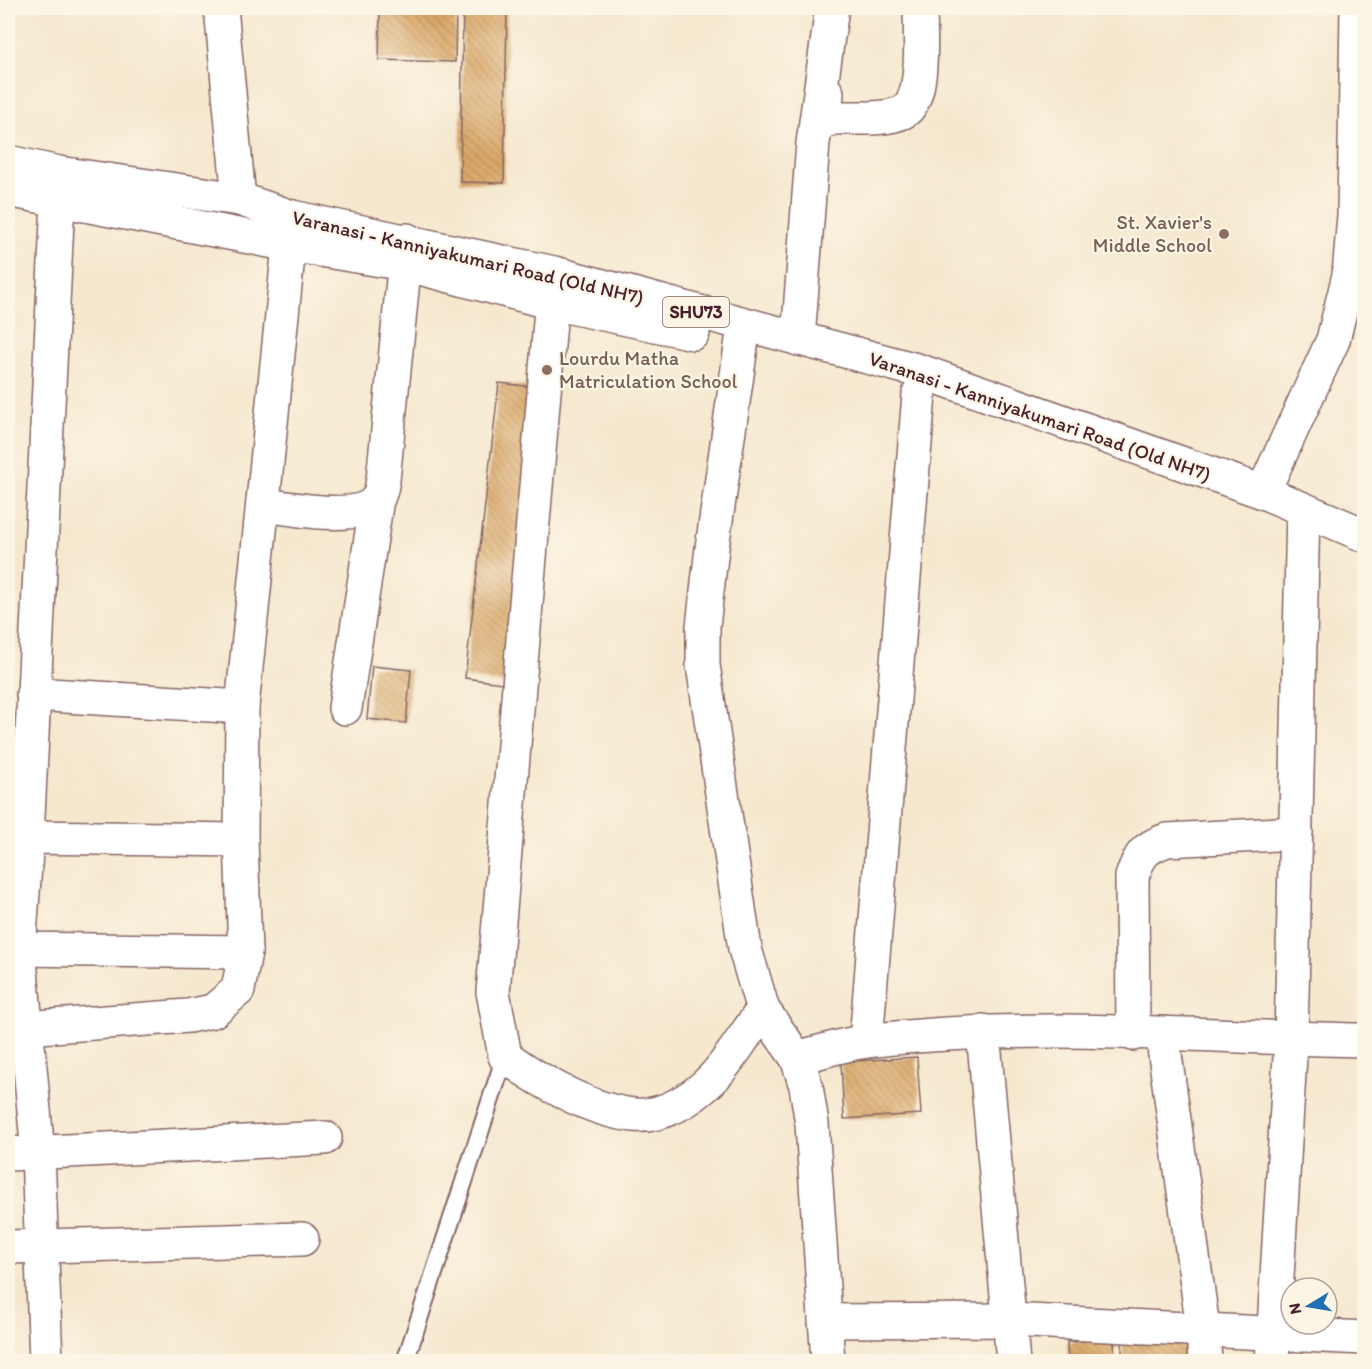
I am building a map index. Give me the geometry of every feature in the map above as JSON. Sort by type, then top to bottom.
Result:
[{"type":"street","points":[[221,8],[239,199]]},
{"type":"street","points":[[833,8],[825,121],[834,118],[889,116],[904,112],[915,102],[918,87],[920,8]]},
{"type":"street","points":[[798,339],[813,142],[833,8]]},
{"type":"street","points":[[1263,492],[1333,340],[1357,276],[1354,216],[1357,8]]},
{"type":"street","name":"Varanasi - Kanniyakumari Road (Old NH7)","points":[[8,162],[59,173],[239,199],[291,231],[406,252],[742,334],[798,339],[920,371],[1263,492],[1303,519],[1365,535]]},
{"type":"street","points":[[8,190],[58,201],[291,231],[265,505],[242,707],[241,840],[245,952],[238,990],[213,1011],[188,1016],[25,1028]]},
{"type":"street","points":[[46,1362],[40,1247],[23,1153],[25,1028],[19,949],[27,837],[58,201]]},
{"type":"street","points":[[345,708],[378,499],[383,480],[406,252]]},
{"type":"street","points":[[553,288],[493,992],[505,1056],[536,1079],[605,1109],[635,1115],[676,1107],[711,1079],[763,1010]]},
{"type":"street","points":[[828,1362],[812,1124],[806,1086],[797,1058],[763,1010],[745,949],[703,665],[703,626],[712,548],[742,334],[1303,519],[1365,554]]},
{"type":"street","points":[[866,1041],[919,394]]},
{"type":"street","points":[[265,505],[346,513],[363,511],[378,499]]},
{"type":"street","points":[[1272,1347],[1291,1039],[1303,519]]},
{"type":"street","points":[[33,694],[242,707]]},
{"type":"street","points":[[1205,1362],[1203,1328],[1148,1034],[1132,877],[1139,856],[1149,846],[1167,840],[1296,832]]},
{"type":"street","points":[[27,837],[241,840]]},
{"type":"street","points":[[19,949],[245,952]]},
{"type":"street","points":[[797,1058],[866,1041],[983,1031],[1365,1040]]},
{"type":"street","points":[[983,1031],[1013,1362]]},
{"type":"street","points":[[23,1153],[325,1138]]},
{"type":"street","points":[[8,1247],[302,1239]]},
{"type":"street","points":[[825,1321],[1010,1320],[1203,1328],[1272,1347],[1365,1338]]},
{"type":"lane","points":[[405,1362],[505,1056]]},
{"type":"building","points":[[380,8],[456,8],[455,62],[379,60]]},
{"type":"building","points":[[463,8],[507,8],[504,183],[460,182]]},
{"type":"building","points":[[499,383],[543,388],[509,684],[465,678]]},
{"type":"building","points":[[372,666],[411,670],[406,723],[367,719]]},
{"type":"building","points":[[917,1057],[921,1114],[844,1119],[841,1062]]},
{"type":"building","points":[[1114,1340],[1115,1362],[1068,1362],[1067,1342]]},
{"type":"building","points":[[1196,1341],[1196,1362],[1122,1362],[1122,1342]]},
{"type":"place","name":"St. Xavier's Middle School","points":[[1224,234]]},
{"type":"place","name":"Lourdu Matha Matriculation School","points":[[547,370]]}]
